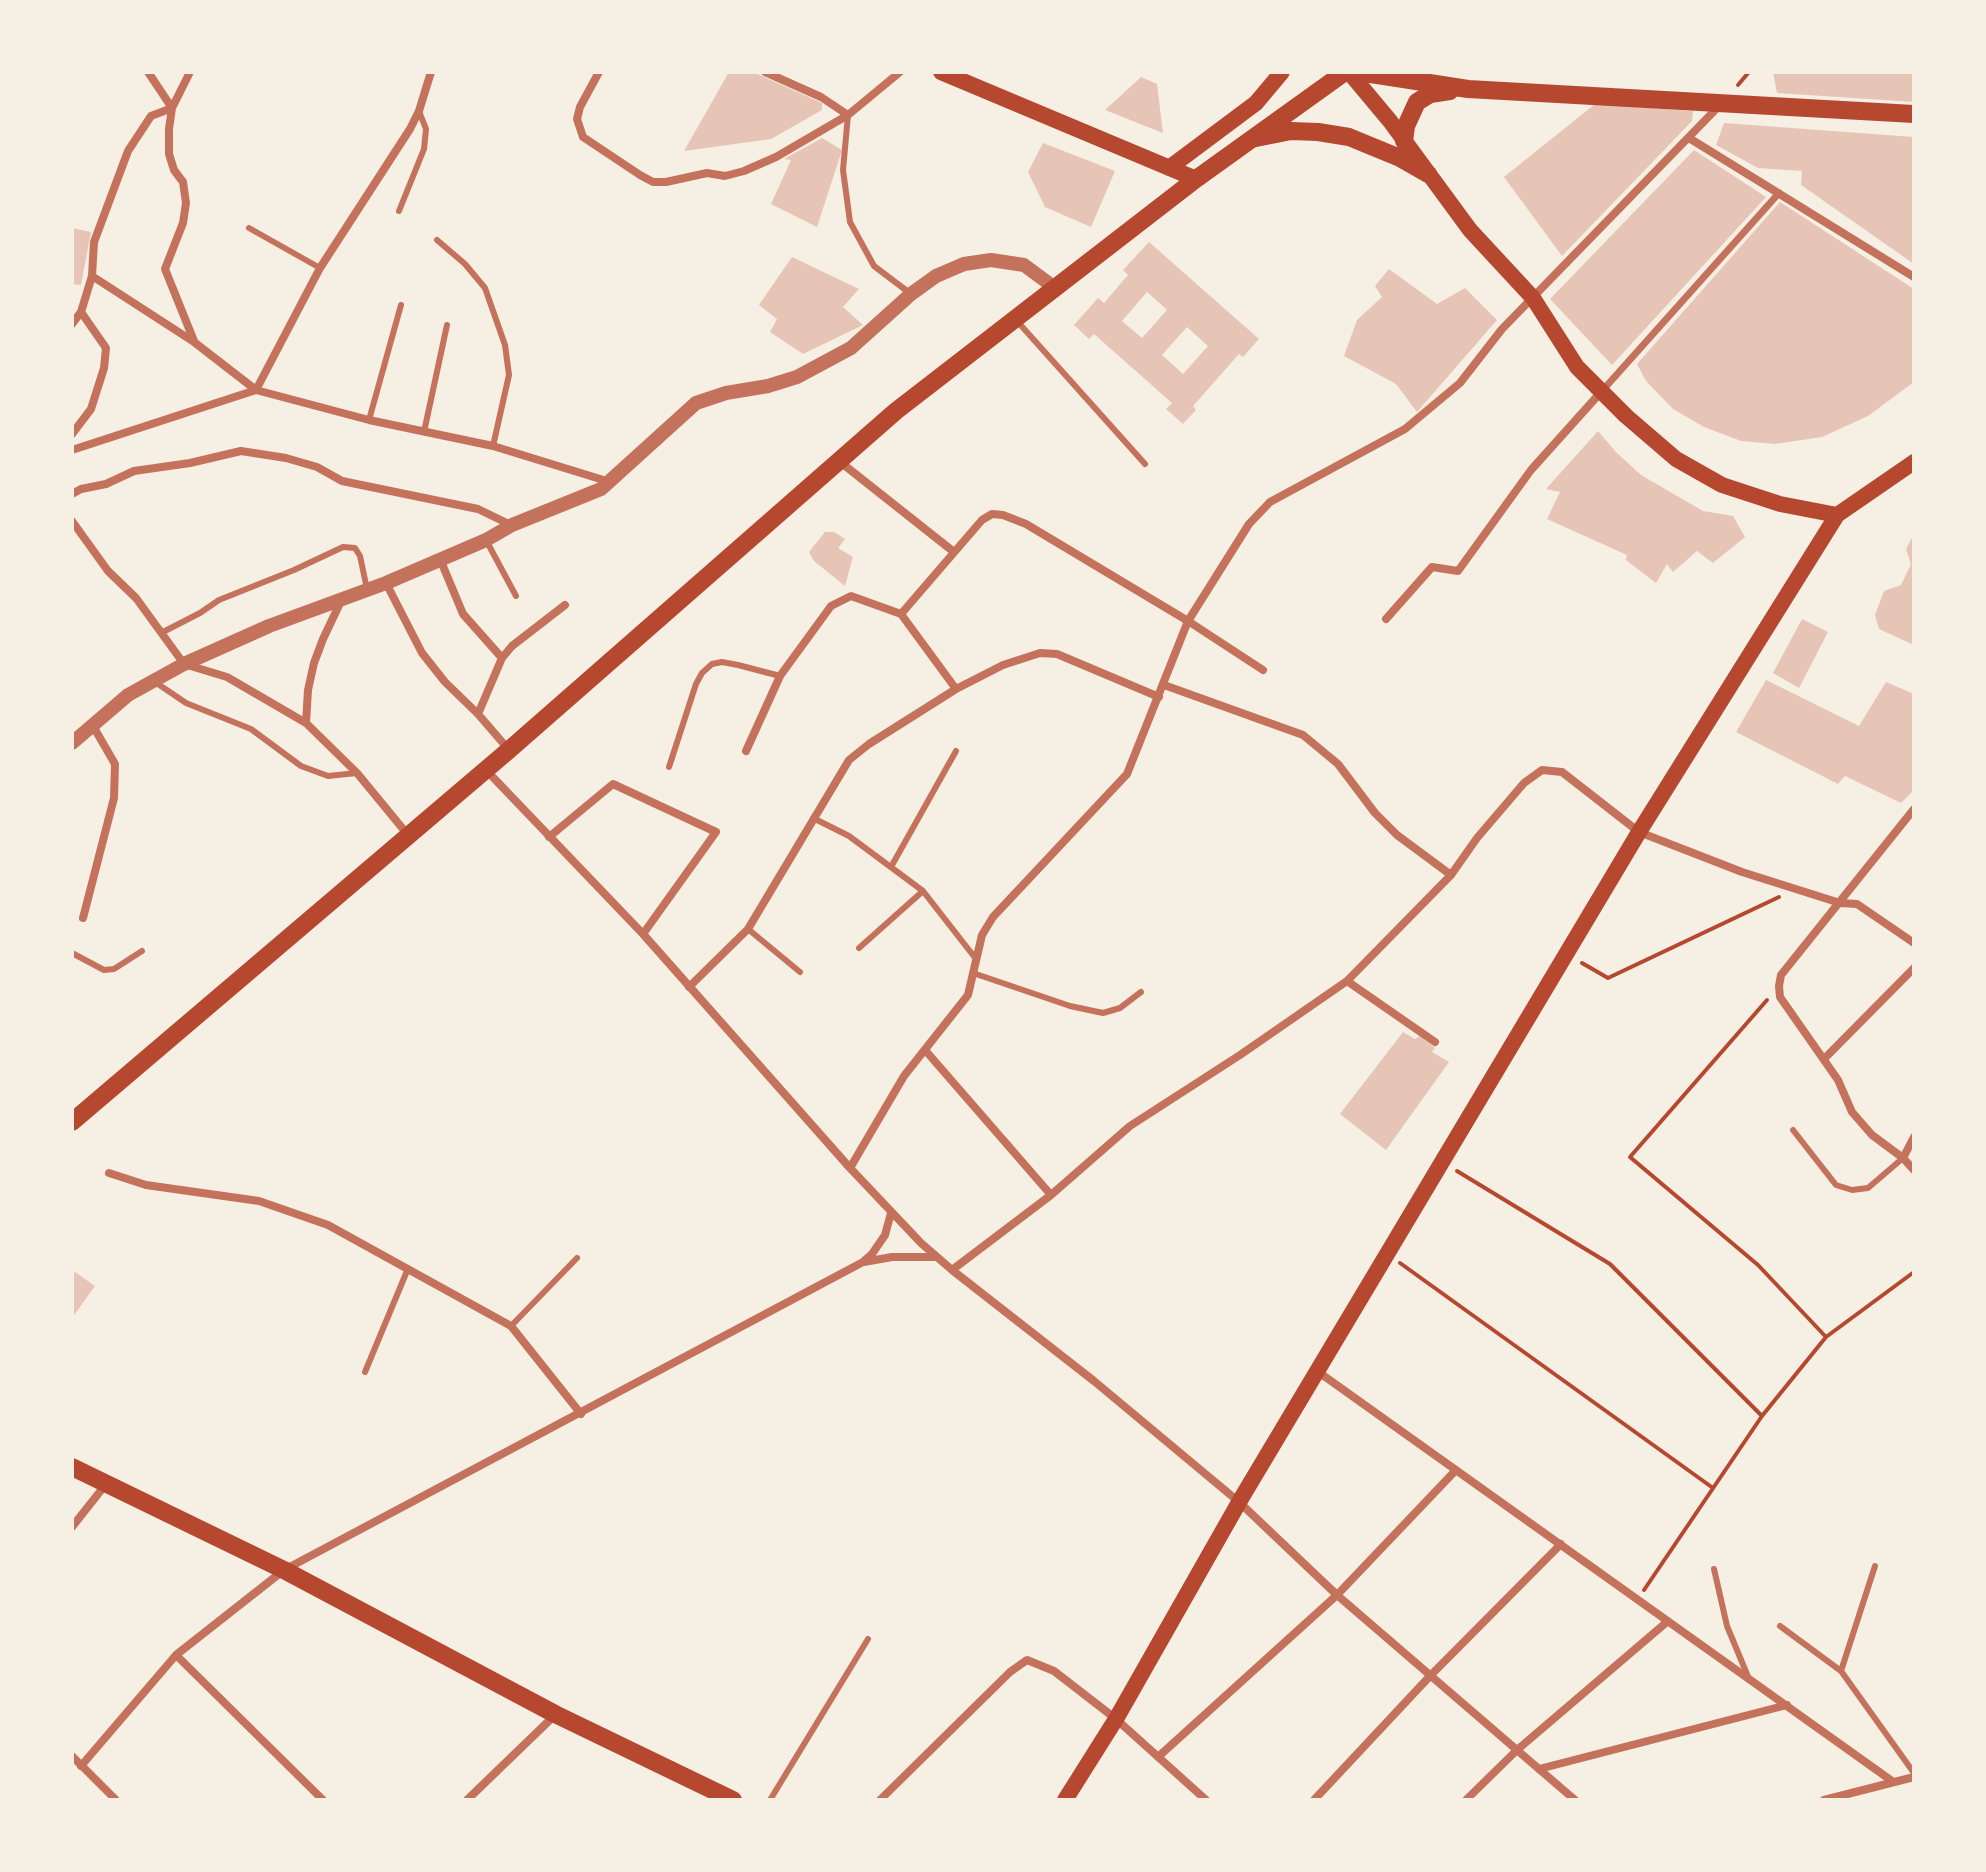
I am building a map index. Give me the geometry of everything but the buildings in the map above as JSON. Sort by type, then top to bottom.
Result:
[{"type":"main road","points":[[941,72],[1196,179]]},
{"type":"main road","points":[[1169,168],[1256,103],[1282,72]]},
{"type":"main road","points":[[72,1122],[509,750],[896,411],[1249,139],[1347,72],[1404,141],[1470,230],[1533,298],[1577,367],[1601,392],[1676,459],[1722,485],[1780,504],[1837,515]]},
{"type":"main road","points":[[1358,72],[1468,89],[1914,114]]},
{"type":"main road","points":[[1404,141],[1406,126],[1417,102],[1430,94],[1468,89]]},
{"type":"main road","points":[[1249,139],[1291,131],[1349,137],[1400,158],[1428,174]]},
{"type":"main road","points":[[1065,1800],[1116,1719],[1239,1502],[1639,832],[1837,515],[1914,463]]},
{"type":"main road","points":[[72,1467],[284,1570],[555,1714],[733,1800]]},
{"type":"street","points":[[148,72],[172,108]]},
{"type":"street","points":[[190,72],[172,108],[169,154],[174,170],[183,182],[186,203],[183,223],[165,269],[194,342]]},
{"type":"street","points":[[72,450],[256,390],[320,268],[410,129],[431,72]]},
{"type":"street","points":[[599,72],[580,107],[577,119],[579,129],[594,146],[653,182],[707,173],[725,176],[744,171],[808,141],[848,115],[900,72]]},
{"type":"street","points":[[765,72],[821,97],[848,115]]},
{"type":"street","points":[[850,1168],[904,1076],[968,995],[982,935],[1002,906],[1127,774],[1188,621],[1234,545],[1270,502],[1405,429],[1460,383],[1502,329],[1722,103]]},
{"type":"street","points":[[72,324],[81,312],[92,276],[94,242],[128,151],[151,116],[172,108]]},
{"type":"street","points":[[1689,138],[1914,277]]},
{"type":"street","points":[[1386,619],[1432,567],[1458,571],[1531,470],[1779,193]]},
{"type":"street","points":[[72,743],[128,695],[184,664],[269,626],[386,583],[486,540],[512,525],[601,489],[696,403],[797,377],[851,348],[911,294],[936,276],[964,264],[991,260],[1024,265],[1055,288]]},
{"type":"street","points":[[92,276],[194,342],[256,390],[369,420],[493,446],[611,482]]},
{"type":"street","points":[[72,434],[91,409],[104,368],[106,348],[81,312]]},
{"type":"street","points":[[72,494],[106,484],[134,471],[190,463],[241,451],[317,467],[342,481],[478,509],[512,525]]},
{"type":"street","points":[[839,461],[954,552]]},
{"type":"street","points":[[901,614],[982,520],[992,514],[1026,524],[1263,670]]},
{"type":"street","points":[[72,521],[108,571],[136,598],[184,664],[227,677],[306,723],[357,773],[408,836]]},
{"type":"street","points":[[440,559],[463,614],[502,658]]},
{"type":"street","points":[[386,583],[422,653],[509,750]]},
{"type":"street","points":[[746,751],[780,676],[831,606],[851,596],[901,614],[956,689]]},
{"type":"street","points":[[306,723],[314,663],[342,599]]},
{"type":"street","points":[[478,714],[502,658],[512,646],[565,605]]},
{"type":"street","points":[[689,987],[748,929],[849,760],[956,689],[1003,665],[1040,653],[1057,654],[1159,697]]},
{"type":"street","points":[[1164,685],[1303,735],[1338,764],[1375,813],[1397,835],[1451,875]]},
{"type":"street","points":[[83,918],[114,798],[115,764],[93,726]]},
{"type":"street","points":[[485,770],[643,934],[850,1168],[936,1257],[1094,1381],[1239,1502],[1337,1595],[1575,1800]]},
{"type":"street","points":[[952,1270],[1051,1195],[1130,1126],[1347,981],[1451,875],[1477,838],[1524,783],[1542,770],[1562,772],[1639,832],[1742,872],[1840,903],[1857,904],[1914,943]]},
{"type":"street","points":[[549,837],[613,784],[716,832],[643,934]]},
{"type":"street","points":[[1914,809],[1781,975],[1779,986],[1780,997],[1838,1080],[1852,1112],[1872,1135],[1914,1170]]},
{"type":"street","points":[[1824,1059],[1914,968]]},
{"type":"street","points":[[1347,981],[1435,1042]]},
{"type":"street","points":[[925,1050],[1051,1195]]},
{"type":"street","points":[[1903,1158],[1914,1137]]},
{"type":"street","points":[[109,1173],[146,1185],[259,1201],[328,1225],[511,1326],[581,1414]]},
{"type":"street","points":[[81,1766],[176,1655],[284,1570],[863,1262],[885,1235],[891,1213]]},
{"type":"street","points":[[863,1262],[907,1256],[936,1257]]},
{"type":"street","points":[[1317,1371],[1892,1781]]},
{"type":"street","points":[[1158,1757],[1337,1595],[1456,1470]]},
{"type":"street","points":[[72,1527],[107,1483]]},
{"type":"street","points":[[1314,1800],[1430,1676],[1561,1544]]},
{"type":"street","points":[[1466,1800],[1517,1750],[1668,1621]]},
{"type":"street","points":[[176,1655],[323,1800]]},
{"type":"street","points":[[880,1800],[1010,1672],[1027,1660],[1054,1671],[1116,1719],[1206,1800]]},
{"type":"street","points":[[1539,1769],[1787,1705]]},
{"type":"street","points":[[467,1800],[555,1714]]},
{"type":"street","points":[[72,1756],[116,1800]]},
{"type":"street","points":[[1824,1800],[1914,1775]]},
{"type":"lane","points":[[399,211],[424,149],[426,129],[419,111]]},
{"type":"lane","points":[[848,115],[843,170],[850,222],[874,266],[911,294]]},
{"type":"lane","points":[[249,228],[320,268]]},
{"type":"lane","points":[[437,240],[465,264],[485,288],[505,345],[509,375],[493,446]]},
{"type":"lane","points":[[369,420],[401,305]]},
{"type":"lane","points":[[1016,319],[1145,464]]},
{"type":"lane","points":[[424,432],[447,325]]},
{"type":"lane","points":[[486,540],[516,596]]},
{"type":"lane","points":[[161,633],[219,600],[343,547],[355,548],[360,556],[368,590]]},
{"type":"lane","points":[[669,767],[696,684],[712,664],[722,662],[780,676]]},
{"type":"lane","points":[[154,681],[186,703],[251,729],[301,766],[328,776],[357,773]]},
{"type":"lane","points":[[891,867],[956,751]]},
{"type":"lane","points":[[813,818],[849,836],[923,891],[976,959]]},
{"type":"lane","points":[[859,948],[923,891]]},
{"type":"lane","points":[[748,929],[800,972]]},
{"type":"lane","points":[[72,953],[104,970],[114,969],[142,951]]},
{"type":"lane","points":[[973,973],[1070,1006],[1103,1013],[1120,1008],[1141,992]]},
{"type":"lane","points":[[1793,1130],[1836,1185],[1852,1190],[1868,1188],[1903,1158]]},
{"type":"lane","points":[[511,1326],[577,1258]]},
{"type":"lane","points":[[365,1372],[407,1271]]},
{"type":"lane","points":[[1841,1671],[1875,1566]]},
{"type":"lane","points":[[1714,1569],[1727,1626],[1749,1679]]},
{"type":"lane","points":[[1780,1626],[1841,1671],[1914,1775]]},
{"type":"lane","points":[[770,1800],[868,1639]]},
{"type":"path","points":[[1566,954],[1608,978],[1796,889]]},
{"type":"path","points":[[1779,986],[1630,1157],[1758,1265],[1826,1337]]},
{"type":"path","points":[[1442,1162],[1610,1264],[1762,1416]]},
{"type":"path","points":[[1387,1253],[1713,1488]]},
{"type":"path","points":[[1638,1599],[1762,1416],[1826,1337],[1914,1272]]}]
